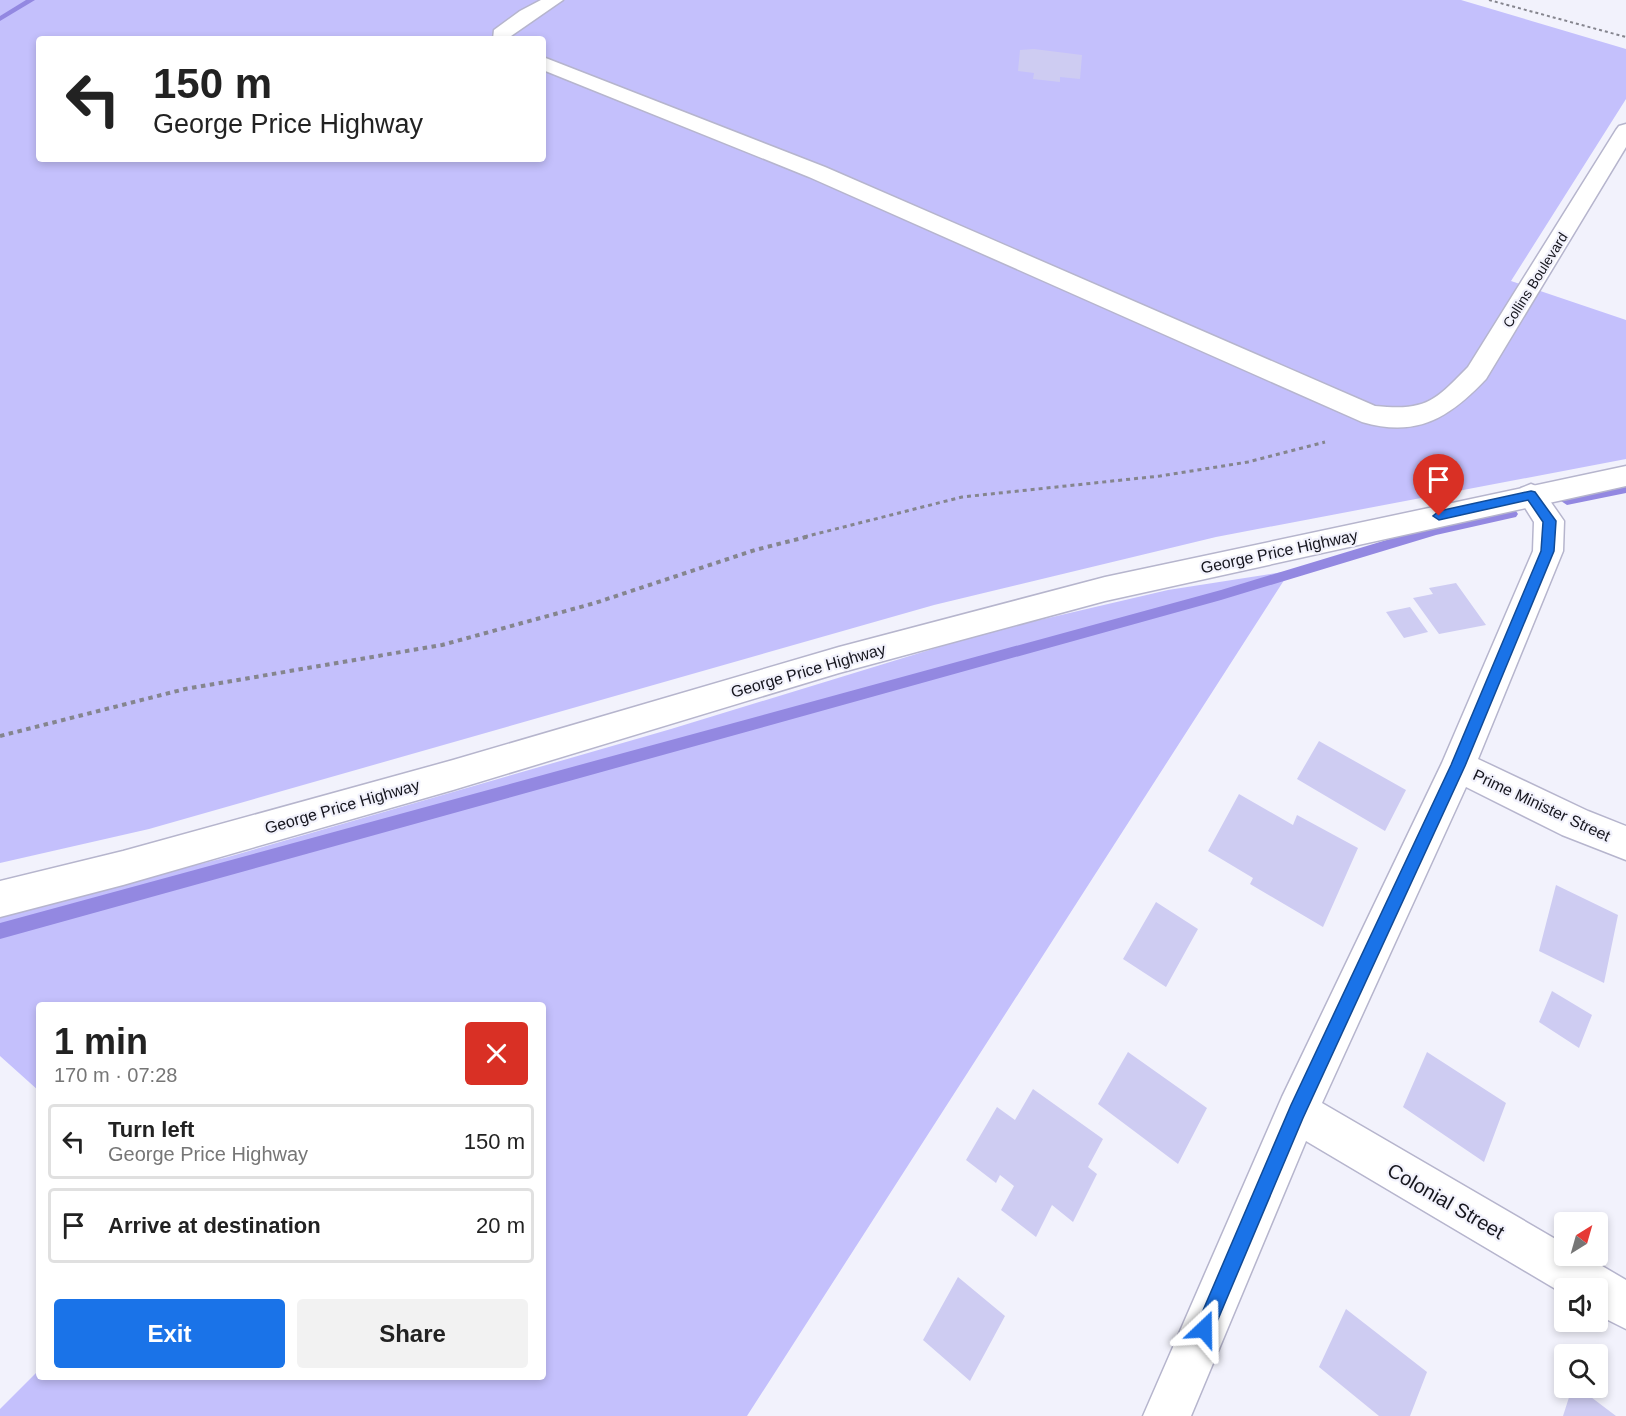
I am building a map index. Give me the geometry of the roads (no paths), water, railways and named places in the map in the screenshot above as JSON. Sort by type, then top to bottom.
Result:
[{"type":"main road","points":[[501,36],[526,15],[554,0]]},
{"type":"main road","name":"Collins Boulevard","points":[[546,64],[817,172],[1371,415],[1408,420],[1427,415],[1452,399],[1477,373],[1626,130]]},
{"type":"main road","name":"George Price Highway","points":[[0,899],[123,868],[453,775],[839,660],[1105,589],[1626,476]]},
{"type":"main road","points":[[1167,1416],[1297,1112],[1458,766],[1548,551],[1550,521],[1531,495]]},
{"type":"main road","name":"Prime Minister Street","points":[[1458,766],[1575,823],[1626,843]]},
{"type":"main road","name":"Colonial Street","points":[[1297,1112],[1578,1278]]},
{"type":"main road","name":"Colonial Street","points":[[1608,1295],[1626,1306]]},
{"type":"waterway","points":[[0,19],[31,0]]},
{"type":"waterway","points":[[1567,501],[1626,489]]},
{"type":"waterway","points":[[0,931],[1221,595],[1436,530],[1512,514]]}]
